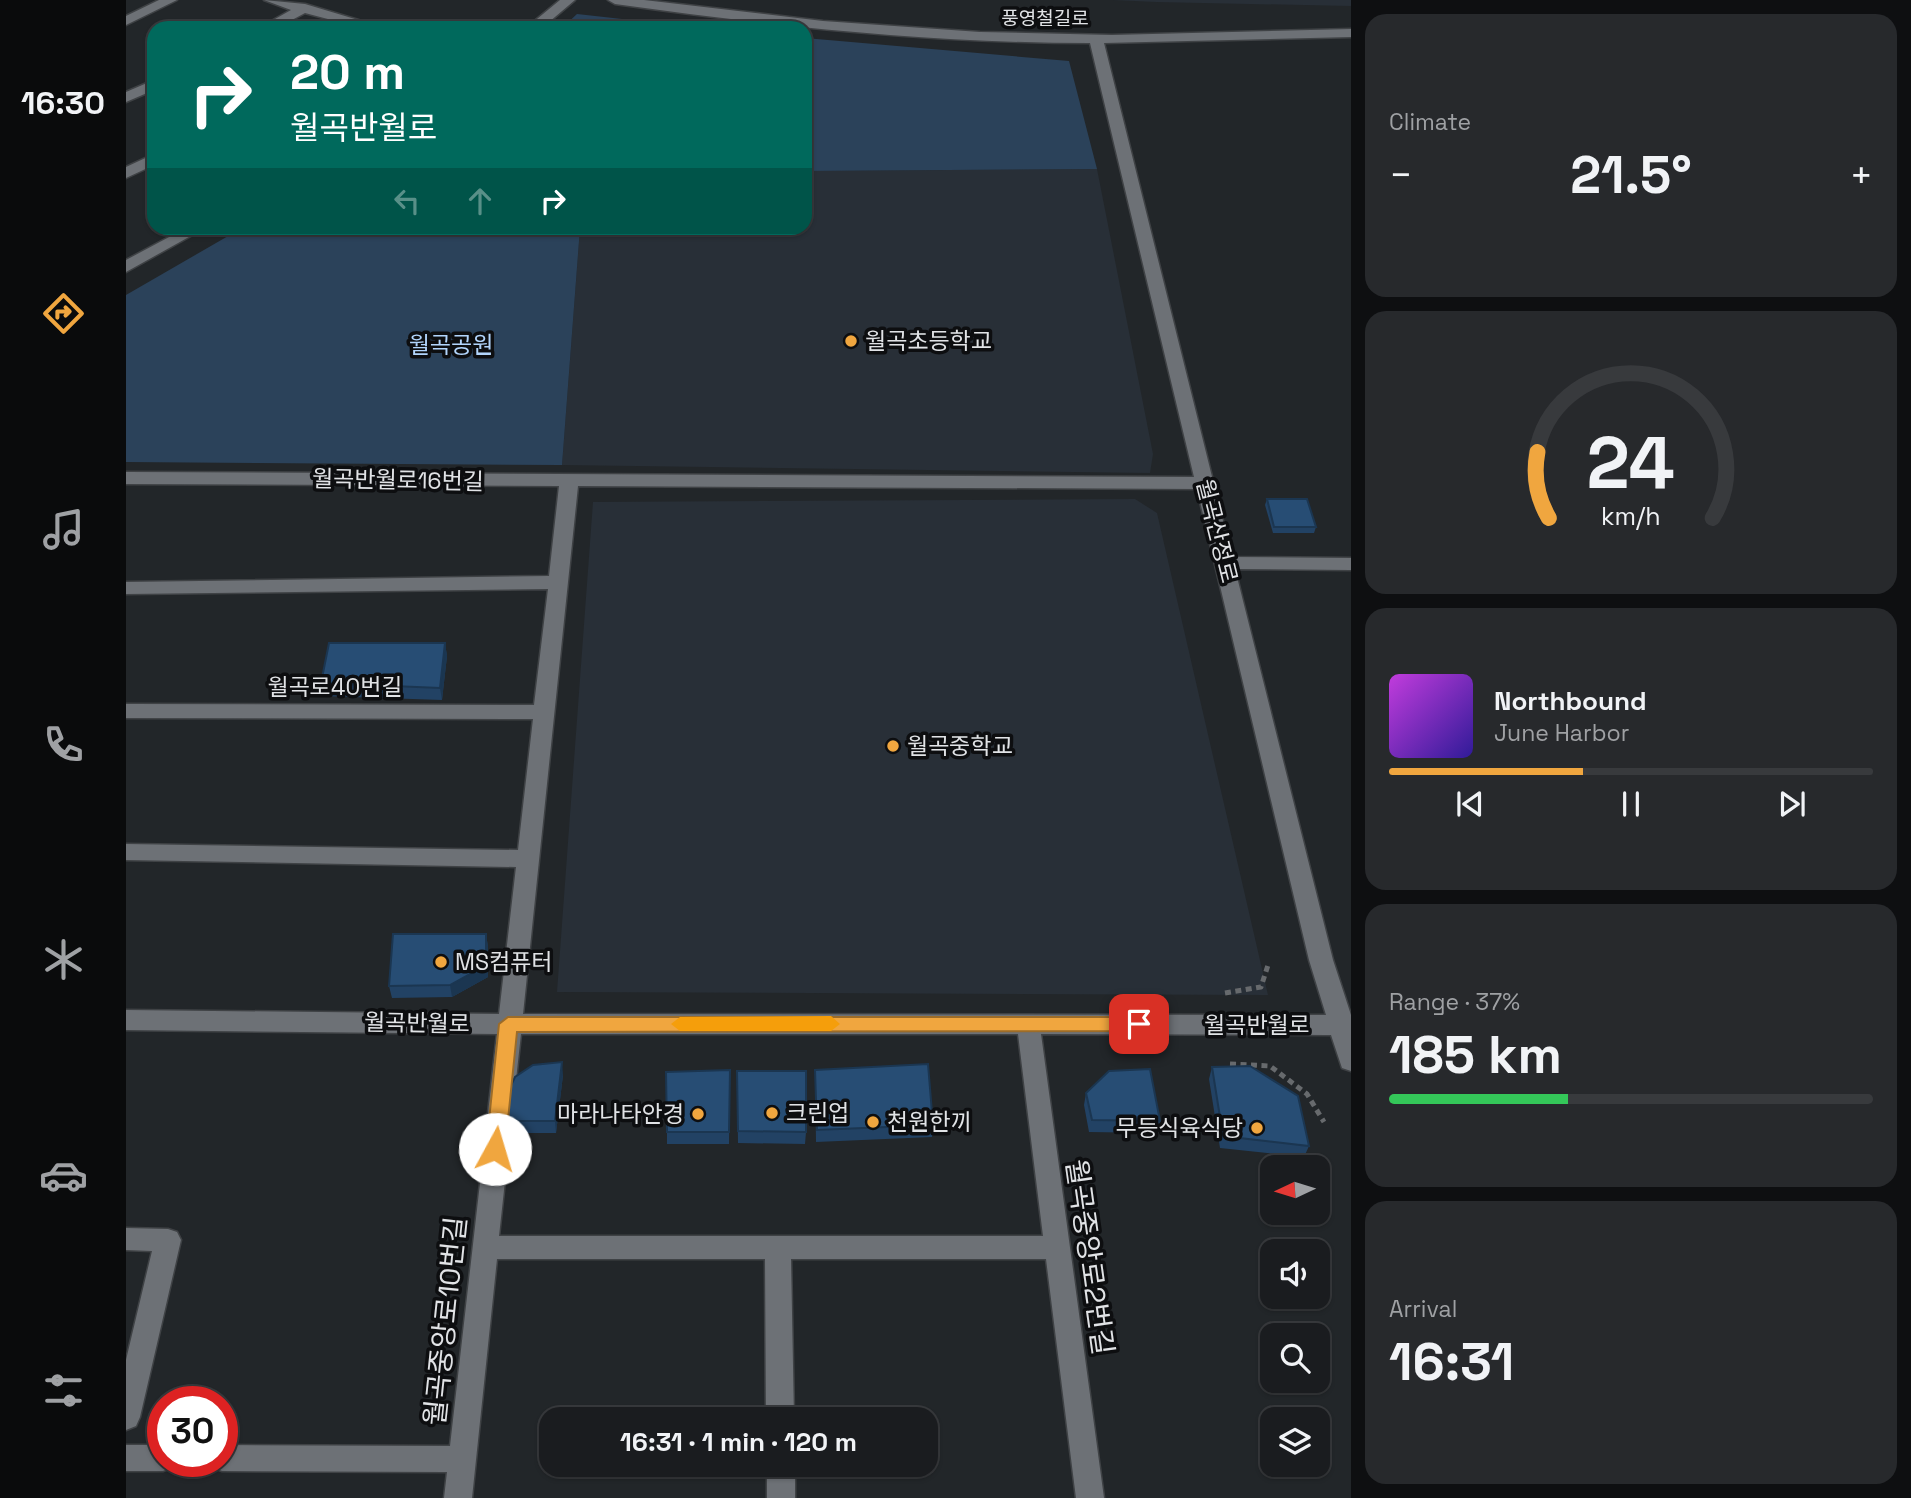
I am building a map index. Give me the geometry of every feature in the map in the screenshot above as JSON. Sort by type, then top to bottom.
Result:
[{"type":"street","points":[[126,21],[170,0]]},
{"type":"street","points":[[271,0],[352,21]]},
{"type":"street","points":[[542,21],[568,0]]},
{"type":"street","name":"풍영철길로","points":[[615,0],[784,21]]},
{"type":"street","points":[[280,21],[305,8]]},
{"type":"street","name":"풍영철길로","points":[[812,24],[1001,37],[1351,33]]},
{"type":"street","name":"월곡산정로","points":[[1096,37],[1204,483],[1351,1061]]},
{"type":"street","points":[[126,98],[147,88]]},
{"type":"street","points":[[126,173],[147,162]]},
{"type":"street","points":[[126,267],[184,235]]},
{"type":"street","name":"월곡반월로16번길","points":[[126,478],[1204,483]]},
{"type":"street","points":[[508,1024],[569,482]]},
{"type":"street","points":[[1226,563],[1351,564]]},
{"type":"street","points":[[126,588],[557,582]]},
{"type":"street","name":"월곡로40번길","points":[[126,710],[543,712]]},
{"type":"street","points":[[126,852],[527,859]]},
{"type":"street","name":"월곡반월로","points":[[126,1020],[508,1024],[1344,1025]]},
{"type":"street","name":"월곡중앙로2번길","points":[[1027,1023],[1090,1498]]},
{"type":"street","name":"월곡중앙로10번길","points":[[458,1498],[508,1024]]},
{"type":"street","points":[[126,1240],[168,1240],[126,1417]]},
{"type":"street","points":[[778,1247],[780,1407]]},
{"type":"street","points":[[485,1248],[1057,1247]]},
{"type":"street","points":[[126,1458],[147,1458]]},
{"type":"street","points":[[238,1458],[462,1459]]},
{"type":"street","points":[[781,1477],[781,1498]]},
{"type":"path","points":[[1217,994],[1261,987],[1269,962]]},
{"type":"path","points":[[1230,1064],[1270,1066],[1307,1094],[1324,1122]]},
{"type":"shaded area","points":[[1113,0],[1351,0],[1351,6],[1156,2]]},
{"type":"shaded area","name":"월곡초등학교","points":[[1097,169],[1153,454],[1150,473],[562,465],[579,235],[812,235],[812,171]]},
{"type":"shaded area","name":"월곡중학교","points":[[1135,499],[1157,513],[1268,995],[557,992],[593,502]]},
{"type":"green space","points":[[577,14],[640,21],[570,21]]},
{"type":"green space","points":[[812,39],[1069,61],[1097,169],[812,171]]},
{"type":"green space","name":"월곡공원","points":[[230,235],[579,235],[562,465],[126,462],[126,295]]},
{"type":"building","points":[[1267,499],[1307,499],[1316,527],[1274,527]]},
{"type":"building","points":[[329,643],[445,643],[440,688],[321,683]]},
{"type":"building","name":"MS컴퓨터","points":[[393,934],[486,934],[486,965],[450,985],[389,986]]},
{"type":"building","points":[[562,1062],[555,1121],[507,1121],[508,1092],[515,1077],[533,1065]]},
{"type":"building","name":"천원한끼","points":[[928,1064],[933,1125],[817,1130],[815,1070]]},
{"type":"building","name":"무등식육식당","points":[[1250,1066],[1298,1096],[1309,1146],[1223,1136],[1212,1067]]},
{"type":"building","points":[[1150,1069],[1160,1121],[1092,1120],[1086,1093],[1109,1071]]},
{"type":"building","name":"마라나타안경","points":[[730,1070],[729,1132],[667,1132],[666,1072]]},
{"type":"building","name":"크린업","points":[[737,1071],[806,1071],[806,1132],[738,1131]]},
{"type":"slow traffic","points":[[680,1024],[831,1024]]},
{"type":"place","name":"월곡초등학교","points":[[851,341]]},
{"type":"place","name":"월곡중학교","points":[[893,746]]},
{"type":"place","name":"MS컴퓨터","points":[[441,962]]},
{"type":"place","name":"크린업","points":[[772,1113]]},
{"type":"place","name":"마라나타안경","points":[[698,1114]]},
{"type":"place","name":"천원한끼","points":[[873,1122]]},
{"type":"place","name":"무등식육식당","points":[[1257,1128]]},
{"type":"route","points":[[495,1149],[508,1024],[1139,1024]]}]
